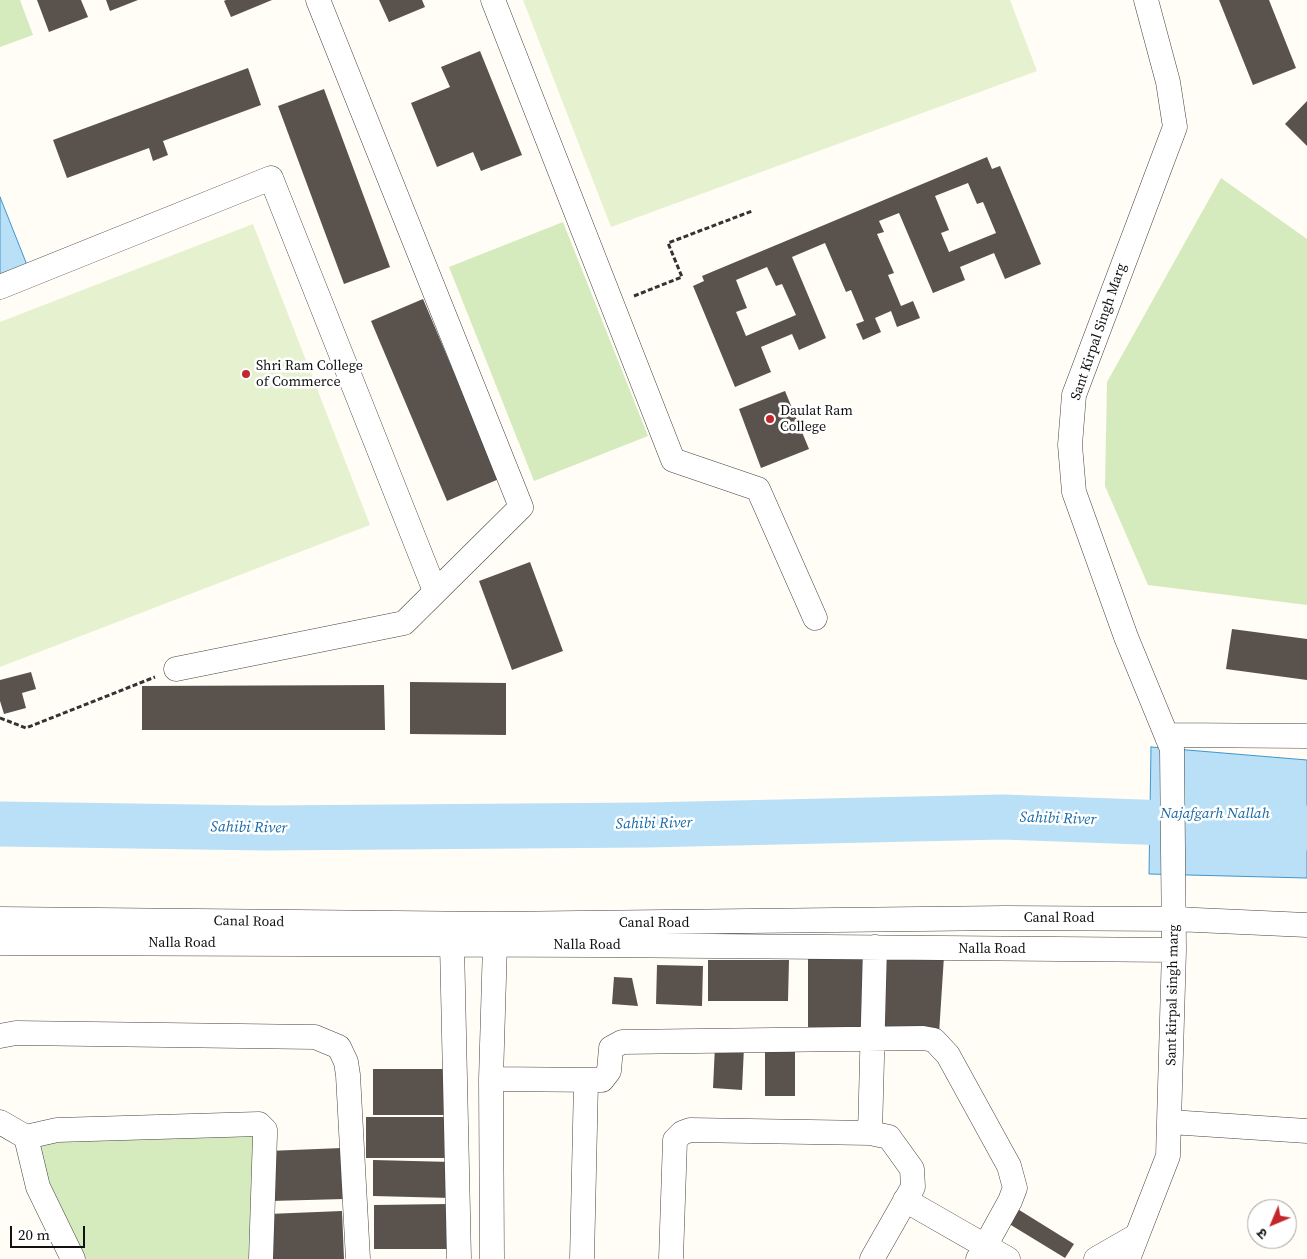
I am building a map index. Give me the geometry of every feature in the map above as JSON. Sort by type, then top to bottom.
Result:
[{"type":"street","points":[[176,669],[404,623],[521,507],[318,0]]},
{"type":"street","points":[[493,0],[673,460],[758,489],[816,618]]},
{"type":"street","name":"Sant Kirpal Singh Marg","points":[[1146,0],[1168,82],[1175,126],[1074,395],[1070,445],[1074,492],[1126,637],[1170,742]]},
{"type":"street","points":[[0,287],[270,178],[436,591]]},
{"type":"street","points":[[1170,742],[1307,736]]},
{"type":"street","name":"Sant kirpal singh marg","points":[[1128,1259],[1168,1156],[1174,950],[1170,742]]},
{"type":"street","name":"Canal Road","points":[[0,919],[494,924],[1005,918],[1174,909],[1307,925]]},
{"type":"street","name":"Nalla Road","points":[[0,942],[1174,950]]},
{"type":"street","points":[[452,944],[459,1259]]},
{"type":"street","points":[[492,1259],[490,1079],[495,944]]},
{"type":"street","points":[[870,1133],[874,947]]},
{"type":"street","points":[[0,1036],[16,1033],[315,1037],[339,1047],[346,1062],[348,1075],[358,1259]]},
{"type":"street","points":[[490,1079],[597,1082],[606,1078],[609,1071],[611,1048],[622,1042],[923,1038],[934,1040],[948,1055],[1010,1166],[1015,1188],[982,1252]]},
{"type":"street","points":[[582,1259],[586,1082]]},
{"type":"street","points":[[0,1122],[26,1137],[57,1130],[258,1124],[265,1130],[266,1135],[261,1259]]},
{"type":"street","points":[[1170,1122],[1307,1131]]},
{"type":"street","points":[[670,1259],[674,1140],[682,1133],[690,1130],[870,1133],[889,1137],[912,1169],[912,1187],[872,1259]]},
{"type":"street","points":[[26,1137],[38,1187],[73,1259]]},
{"type":"street","points":[[906,1200],[982,1252],[1008,1259]]},
{"type":"street","points":[[1096,1259],[1136,1236]]},
{"type":"path","points":[[612,304],[682,277],[668,243],[752,211]]},
{"type":"path","points":[[0,718],[26,728],[176,669]]},
{"type":"green space","points":[[0,0],[20,0],[33,35],[0,47]]},
{"type":"green space","points":[[523,0],[1010,0],[1037,71],[611,227]]},
{"type":"green space","points":[[1221,178],[1307,239],[1307,605],[1148,585],[1105,486],[1107,382]]},
{"type":"green space","points":[[563,222],[648,436],[534,481],[449,267]]},
{"type":"green space","points":[[253,224],[370,525],[0,667],[0,322]]},
{"type":"green space","points":[[261,1119],[250,1259],[83,1259],[29,1152],[87,1122]]},
{"type":"water","points":[[0,197],[27,265],[0,274]]},
{"type":"water","name":"Najafgarh Nallah","points":[[1151,747],[1307,760],[1307,878],[1149,874]]},
{"type":"building","points":[[37,0],[81,0],[88,17],[49,32]]},
{"type":"building","points":[[106,0],[138,0],[110,11]]},
{"type":"building","points":[[272,0],[231,17],[224,1]]},
{"type":"building","points":[[379,0],[422,0],[425,7],[389,22]]},
{"type":"building","points":[[1219,0],[1269,0],[1296,68],[1253,85]]},
{"type":"building","points":[[480,51],[522,155],[481,171],[473,152],[437,167],[411,103],[450,87],[441,67]]},
{"type":"building","points":[[248,68],[261,105],[163,141],[168,155],[153,161],[149,148],[67,178],[53,140]]},
{"type":"building","points":[[324,89],[390,267],[344,284],[278,106]]},
{"type":"building","points":[[1307,101],[1307,146],[1285,124]]},
{"type":"building","points":[[987,157],[992,169],[1000,166],[1041,264],[1005,279],[994,253],[960,267],[965,280],[933,293],[899,213],[879,221],[884,232],[877,234],[894,273],[888,275],[901,306],[913,301],[920,318],[897,327],[891,311],[875,318],[881,332],[863,340],[856,324],[864,321],[851,290],[846,292],[825,243],[792,257],[826,338],[799,350],[792,334],[761,347],[771,372],[735,387],[693,286],[704,281],[702,276]],"holes":[[[968,183],[977,204],[983,202],[996,233],[949,252],[941,233],[949,230],[935,196]],[[767,267],[776,286],[782,284],[796,315],[746,336],[736,312],[747,308],[736,280]]]},
{"type":"building","points":[[423,299],[499,479],[447,501],[371,321]]},
{"type":"building","points":[[785,391],[809,449],[761,468],[739,409]]},
{"type":"building","points":[[530,562],[563,651],[512,670],[479,581]]},
{"type":"building","points":[[1232,629],[1307,639],[1307,680],[1226,669]]},
{"type":"building","points":[[31,672],[36,689],[22,693],[26,708],[4,714],[0,701],[0,680]]},
{"type":"building","points":[[410,682],[506,683],[506,735],[410,734]]},
{"type":"building","points":[[384,685],[385,730],[142,730],[142,686]]},
{"type":"building","points":[[887,952],[944,956],[939,1034],[883,1031]]},
{"type":"building","points":[[808,958],[868,959],[868,1035],[808,1034]]},
{"type":"building","points":[[708,960],[789,960],[788,1001],[708,1001]]},
{"type":"building","points":[[657,965],[703,966],[702,1006],[656,1004]]},
{"type":"building","points":[[614,977],[632,978],[638,1006],[612,1004]]},
{"type":"building","points":[[715,1046],[744,1047],[742,1090],[713,1088]]},
{"type":"building","points":[[765,1051],[795,1052],[795,1096],[765,1096]]},
{"type":"building","points":[[373,1069],[447,1069],[448,1115],[373,1115]]},
{"type":"building","points":[[366,1117],[448,1117],[448,1158],[366,1158]]},
{"type":"building","points":[[342,1148],[344,1199],[270,1201],[268,1151]]},
{"type":"building","points":[[373,1160],[452,1162],[451,1198],[373,1196]]},
{"type":"building","points":[[449,1204],[450,1249],[374,1249],[374,1205]]},
{"type":"building","points":[[1016,1208],[1074,1244],[1065,1258],[1006,1222]]},
{"type":"building","points":[[342,1211],[344,1259],[270,1259],[268,1214]]},
{"type":"waterway","name":"Sahibi River","points":[[0,824],[266,828],[646,825],[1003,817],[1307,828]]},
{"type":"place","name":"Shri Ram College of Commerce","points":[[246,374]]},
{"type":"place","name":"Daulat Ram College","points":[[770,419]]}]
